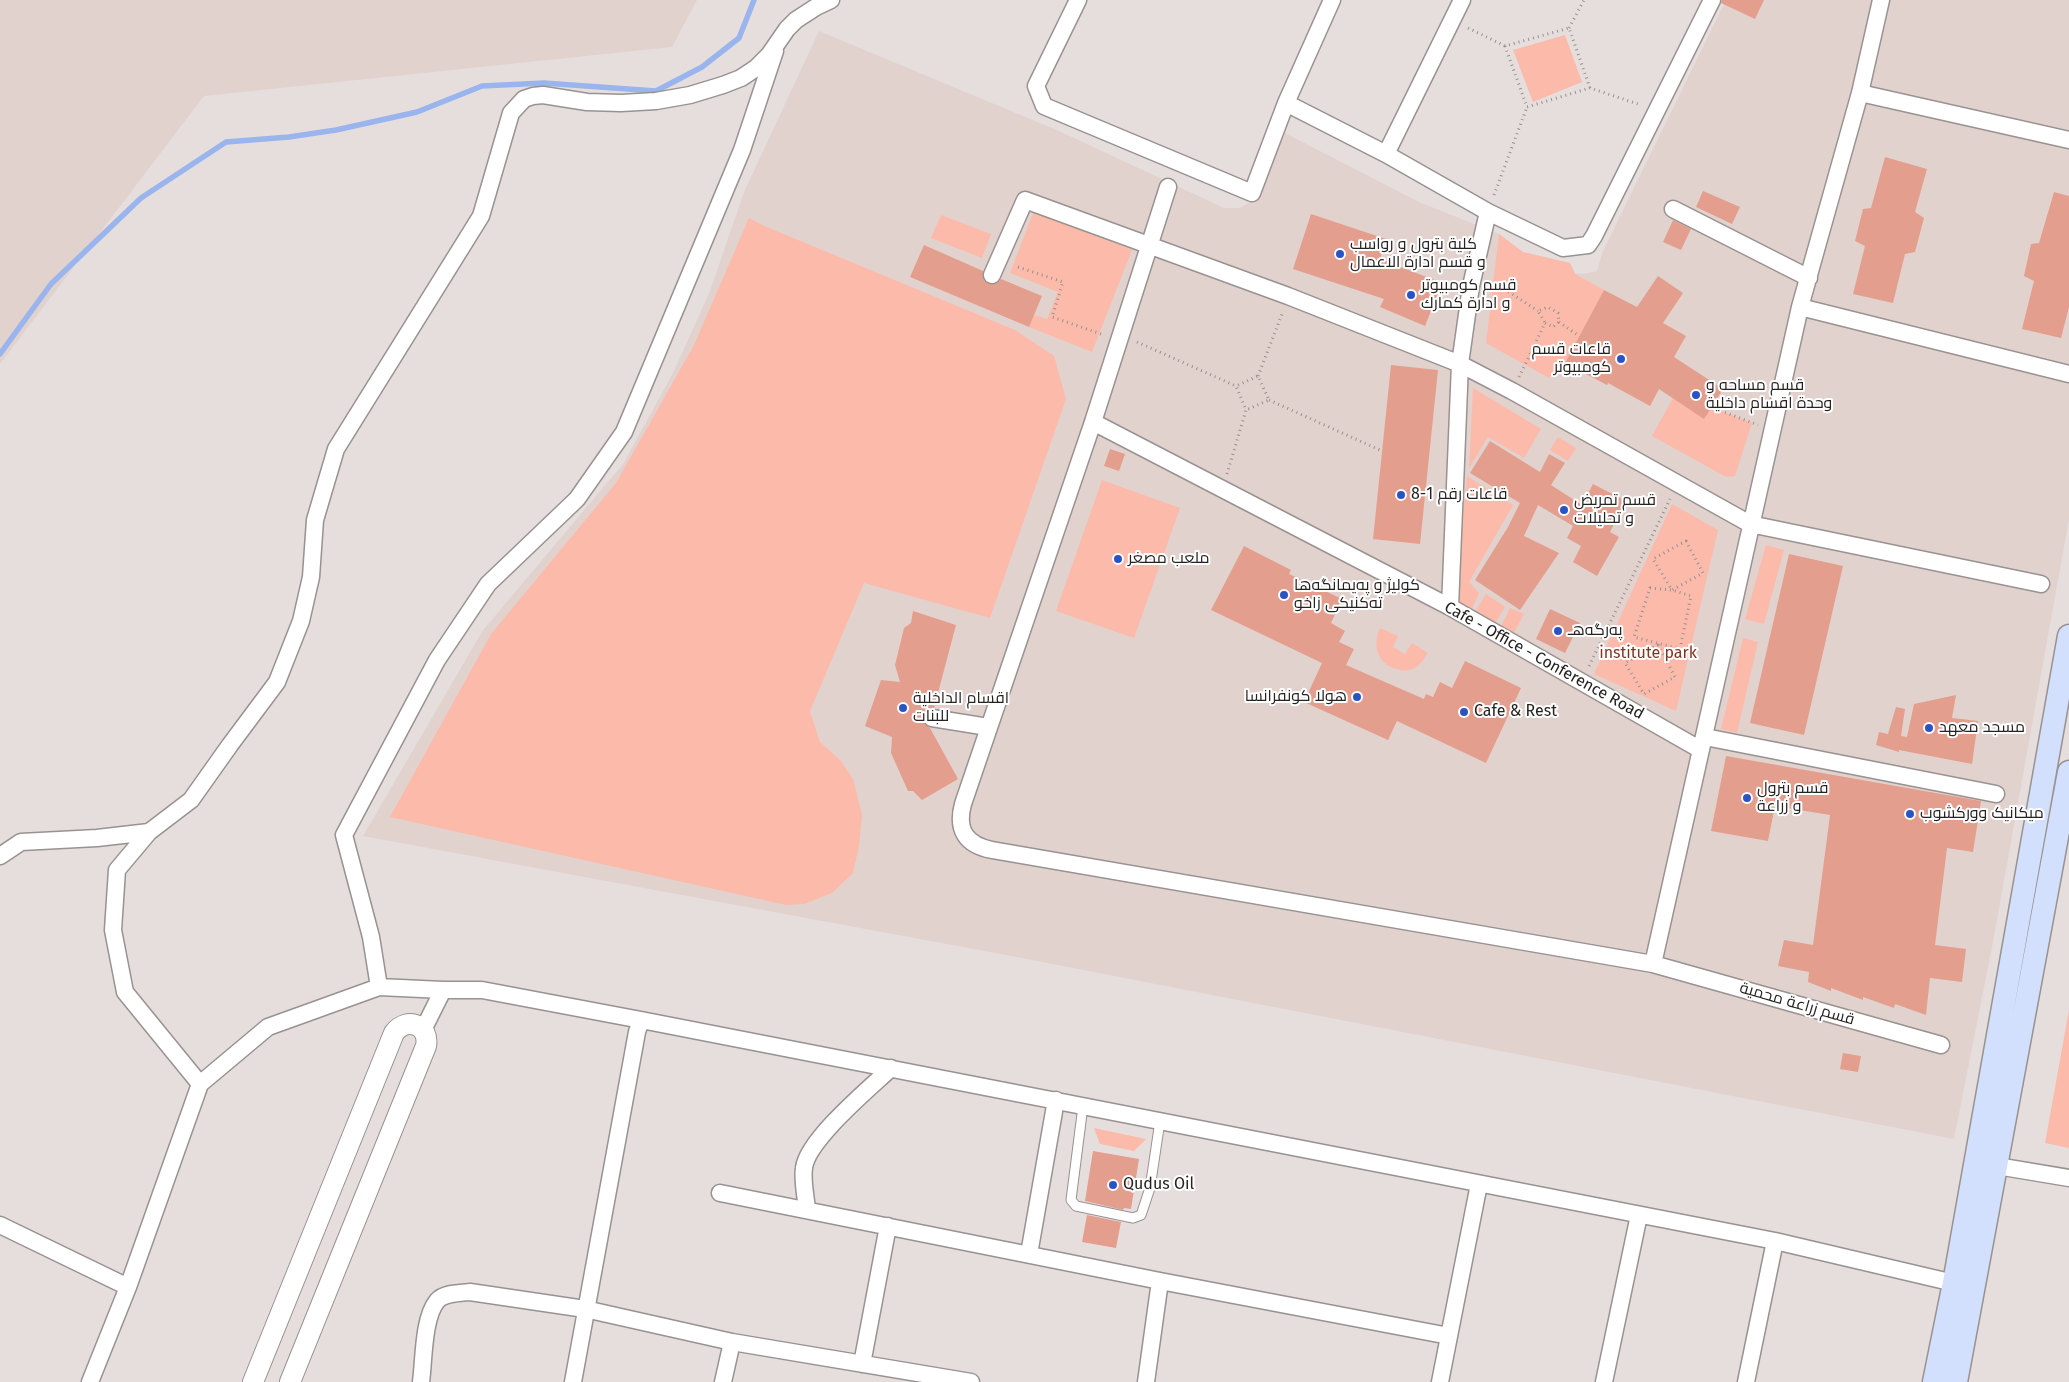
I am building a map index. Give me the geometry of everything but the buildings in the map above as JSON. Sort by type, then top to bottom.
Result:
[{"type":"main road","points":[[1956,1382],[1985,1163],[2069,636]]},
{"type":"main road","points":[[1934,1382],[1954,1283],[1985,1163],[2069,772]]},
{"type":"street","points":[[200,1084],[124,992],[113,930],[117,870],[149,832],[191,800],[277,682],[301,621],[311,577],[315,520],[336,449],[481,216],[511,113],[517,105],[534,96],[543,95],[587,102],[656,101],[690,95],[741,78],[756,68],[769,55],[787,29],[806,13],[831,0]]},
{"type":"street","points":[[1078,0],[1036,86],[1044,106],[1252,193],[1286,103],[1332,0]]},
{"type":"street","points":[[1386,154],[1462,0]]},
{"type":"street","points":[[1286,103],[1386,154],[1488,212],[1562,248],[1588,245],[1622,177],[1658,112],[1712,0]]},
{"type":"street","points":[[1653,964],[1800,307],[1860,93],[1881,0]]},
{"type":"street","points":[[379,987],[371,937],[344,835],[437,660],[488,584],[577,499],[624,432],[742,150],[779,40]]},
{"type":"street","points":[[1860,93],[2069,140]]},
{"type":"street","name":"قسم زراعة محمية","points":[[1168,187],[1093,422],[960,814],[964,834],[972,843],[981,848],[1653,964],[1941,1045]]},
{"type":"street","points":[[992,275],[1024,200],[1288,296],[1460,364],[1750,524],[2041,584]]},
{"type":"street","points":[[1673,209],[1809,278]]},
{"type":"street","points":[[1450,607],[1460,364],[1471,286],[1488,212]]},
{"type":"street","points":[[1800,307],[2069,374]]},
{"type":"street","name":"Cafe - Office - Conference Road","points":[[1093,422],[1450,607],[1603,694],[1703,743],[1996,794]]},
{"type":"street","points":[[932,718],[988,727]]},
{"type":"street","points":[[0,856],[21,842],[97,838],[149,832]]},
{"type":"street","points":[[90,1382],[128,1287],[200,1084],[268,1027],[379,987],[482,990],[1775,1241],[1954,1283]]},
{"type":"street","points":[[423,1030],[443,990]]},
{"type":"street","points":[[573,1382],[637,1032],[641,1020]]},
{"type":"street","points":[[252,1382],[394,1033],[402,1025],[408,1023],[418,1026],[423,1030],[427,1040],[426,1046],[290,1382]]},
{"type":"street","points":[[807,1210],[804,1167],[814,1145],[838,1118],[891,1068]]},
{"type":"street","points":[[1029,1254],[1056,1100]]},
{"type":"street","points":[[1985,1163],[2069,1178]]},
{"type":"street","points":[[1440,1382],[1480,1184]]},
{"type":"street","points":[[720,1193],[1160,1281],[1449,1336]]},
{"type":"street","points":[[1604,1382],[1639,1215]]},
{"type":"street","points":[[862,1364],[888,1226]]},
{"type":"street","points":[[2,1230],[128,1287]]},
{"type":"street","points":[[1746,1382],[1775,1241]]},
{"type":"street","points":[[1146,1382],[1160,1281]]},
{"type":"street","points":[[421,1382],[429,1316],[437,1300],[451,1294],[470,1292],[585,1309],[732,1342],[971,1382]]},
{"type":"street","points":[[723,1382],[732,1342]]},
{"type":"lane","points":[[1083,1106],[1070,1200],[1076,1206],[1133,1218],[1140,1215],[1150,1188],[1160,1121]]},
{"type":"path","points":[[1452,20],[1505,46],[1569,28],[1584,0]]},
{"type":"path","points":[[1569,28],[1590,88]]},
{"type":"path","points":[[1488,212],[1527,107],[1505,46]]},
{"type":"path","points":[[1527,107],[1590,88],[1658,112]]},
{"type":"path","points":[[1018,267],[1063,282],[1052,317],[1119,337],[1236,386],[1246,410],[1226,474]]},
{"type":"path","points":[[1500,286],[1538,311],[1545,323],[1553,327],[1559,322]]},
{"type":"path","points":[[1538,311],[1548,307],[1558,313],[1559,322],[1579,336]]},
{"type":"path","points":[[1236,386],[1258,376],[1282,314]]},
{"type":"path","points":[[1512,391],[1545,323]]},
{"type":"path","points":[[1258,376],[1269,400],[1382,451]]},
{"type":"path","points":[[1246,410],[1269,400]]},
{"type":"path","points":[[1711,407],[1737,418],[1773,429]]},
{"type":"path","points":[[1603,694],[1589,665],[1677,485]]},
{"type":"path","points":[[1686,541],[1703,573],[1672,590],[1653,559],[1686,541]]},
{"type":"path","points":[[1650,588],[1672,590],[1691,596],[1680,649],[1658,645],[1634,637],[1650,588]]},
{"type":"path","points":[[1658,645],[1675,676],[1644,694],[1624,663],[1658,645]]},
{"type":"shaded area","points":[[0,0],[697,0],[672,47],[204,96],[0,364]]},
{"type":"shaded area","name":"كوليژ و په‌يمانگه‌ها ته‌كنيكى زاخو","points":[[1726,0],[2069,0],[2069,519],[1993,942],[1954,1139],[1006,955],[363,836],[483,630],[623,464],[673,373],[710,291],[744,192],[819,31],[1059,131],[1224,208],[1240,208],[1252,201],[1285,133],[1419,202],[1499,234],[1523,252],[1570,263],[1575,273],[1584,274],[1597,271],[1603,251]]},
{"type":"green space","points":[[1565,35],[1582,82],[1533,102],[1513,50]]},
{"type":"green space","points":[[1034,211],[1132,250],[1092,352],[1029,327],[1034,315],[1047,319],[1058,292],[1010,273]]},
{"type":"green space","points":[[941,215],[991,234],[982,258],[931,238]]},
{"type":"green space","points":[[749,218],[1015,330],[1054,356],[1066,399],[990,618],[864,583],[810,711],[820,742],[841,761],[853,779],[862,815],[859,846],[853,873],[832,893],[804,904],[786,905],[390,817],[491,634],[616,483],[694,345]]},
{"type":"green space","points":[[1499,234],[1523,252],[1570,263],[1575,274],[1604,290],[1565,363],[1549,378],[1486,343]]},
{"type":"green space","points":[[1473,388],[1541,429],[1524,458],[1488,437],[1469,468]]},
{"type":"green space","points":[[1673,398],[1704,418],[1711,407],[1752,423],[1735,476],[1726,477],[1652,436]]},
{"type":"green space","points":[[1558,437],[1576,448],[1568,461],[1550,450]]},
{"type":"green space","points":[[1467,476],[1513,505],[1469,582],[1479,593],[1471,611],[1454,602]]},
{"type":"green space","name":"ملعب مصغر","points":[[1102,480],[1180,508],[1134,638],[1056,611]]},
{"type":"green space","name":"institute park","points":[[1672,504],[1718,530],[1676,711],[1594,674]]},
{"type":"green space","points":[[1766,545],[1784,550],[1764,624],[1745,619]]},
{"type":"green space","points":[[1486,594],[1505,607],[1496,622],[1491,624],[1475,612]]},
{"type":"green space","points":[[1510,608],[1524,614],[1514,633],[1501,626]]},
{"type":"green space","points":[[1380,628],[1398,636],[1393,647],[1405,654],[1412,643],[1428,653],[1419,665],[1413,669],[1401,670],[1390,666],[1380,658],[1378,653],[1376,641]]},
{"type":"green space","points":[[1743,638],[1758,642],[1737,733],[1721,729]]},
{"type":"green space","points":[[2069,1010],[2069,1148],[2045,1143]]},
{"type":"green space","points":[[1094,1128],[1146,1139],[1134,1151],[1100,1144]]},
{"type":"waterway","points":[[0,354],[51,284],[141,198],[226,142],[289,137],[336,130],[417,112],[482,86],[544,83],[656,91],[702,67],[739,38],[754,0]]},
{"type":"place","name":"كلية بترول و رواسب و قسم ادارة الاعمال","points":[[1340,254]]},
{"type":"place","name":"قسم کومبیوتر و ادارة كمارك","points":[[1411,295]]},
{"type":"place","name":"قاعات قسم کومبیوتر","points":[[1621,359]]},
{"type":"place","name":"قسم مساحه‌ و وحدة اقسام داخلية","points":[[1696,395]]},
{"type":"place","name":"قاعات رقم 1-8","points":[[1401,495]]},
{"type":"place","name":"قسم تمریض و تحلیلات","points":[[1564,510]]},
{"type":"place","name":"ملعب مصغر","points":[[1118,559]]},
{"type":"place","name":"كوليژ و په‌يمانگه‌ها ته‌كنيكى زاخو","points":[[1284,595]]},
{"type":"place","name":"په‌رگه‌هـ","points":[[1558,631]]},
{"type":"place","name":"هولا كونفرانسا","points":[[1357,697]]},
{"type":"place","name":"اقسام الداخلیة للبنات","points":[[903,708]]},
{"type":"place","name":"Cafe & Rest","points":[[1464,712]]},
{"type":"place","name":"مسجد معهد","points":[[1929,728]]},
{"type":"place","name":"قسم بترول و زراعة","points":[[1747,798]]},
{"type":"place","name":"میکانیک وورکشوب","points":[[1910,814]]},
{"type":"place","name":"Qudus Oil","points":[[1113,1185]]}]
